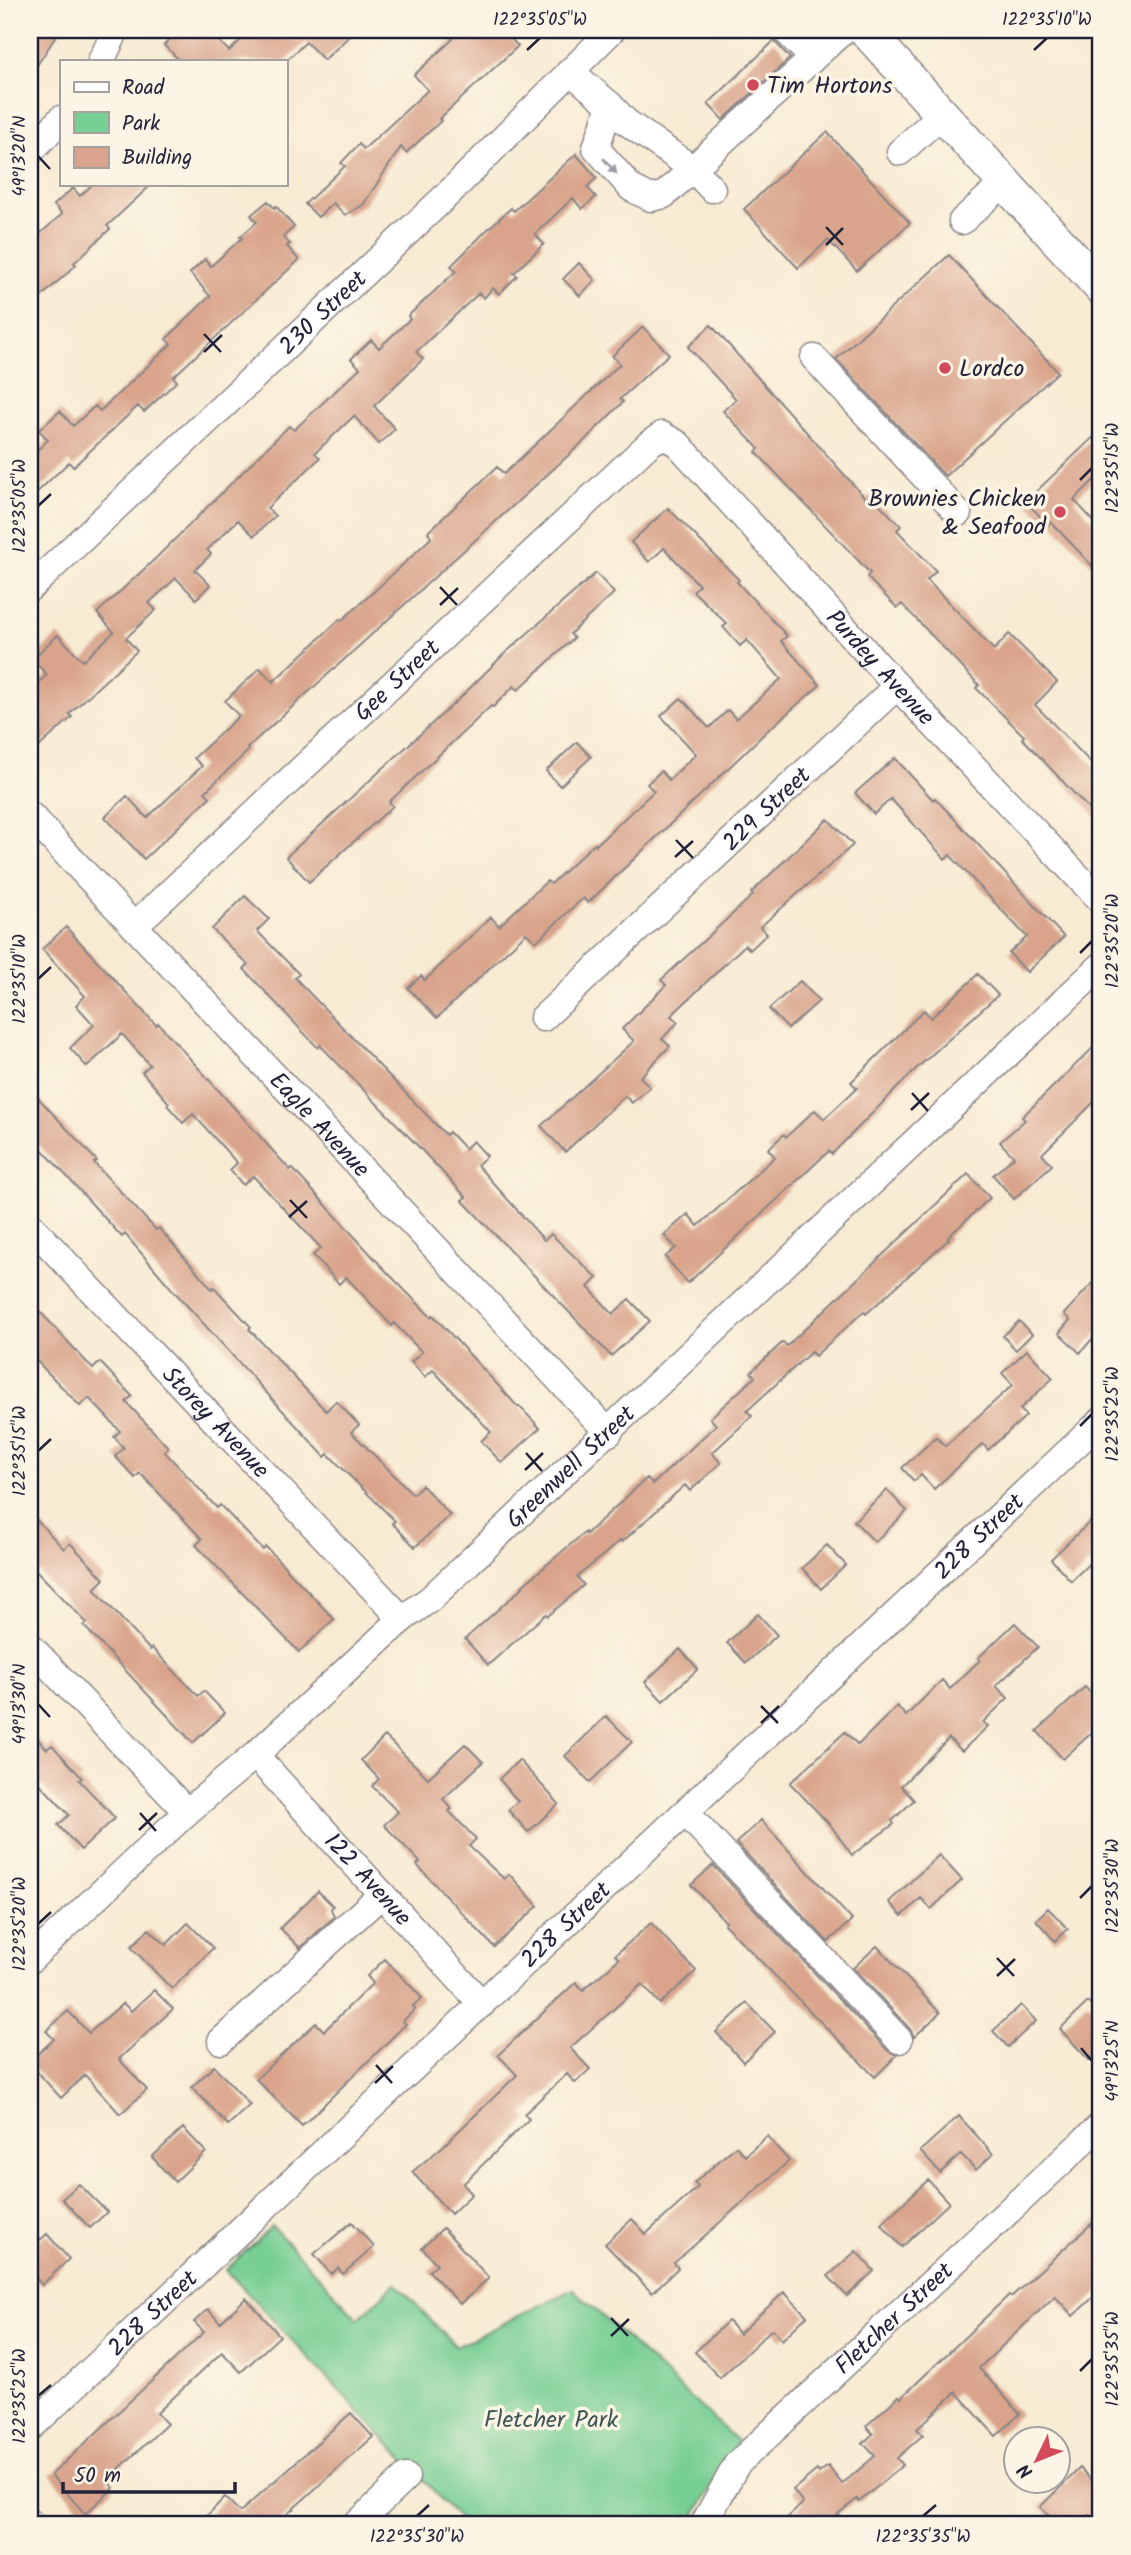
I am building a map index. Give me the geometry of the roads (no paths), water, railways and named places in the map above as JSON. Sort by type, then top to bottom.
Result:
[{"type":"main road","points":[[865,30],[1101,288]]},
{"type":"street","points":[[101,60],[116,30]]},
{"type":"street","points":[[785,30],[807,52],[810,61]]},
{"type":"street","points":[[610,105],[596,148],[631,188],[651,198],[664,195],[844,30]]},
{"type":"street","name":"230 Street","points":[[30,588],[429,212],[570,71],[603,33]]},
{"type":"street","points":[[570,71],[625,121],[693,169],[712,189]]},
{"type":"street","points":[[900,152],[942,114]]},
{"type":"street","points":[[30,152],[60,120]]},
{"type":"street","points":[[962,221],[1004,182]]},
{"type":"street","points":[[814,358],[958,513]]},
{"type":"street","name":"Purdey Avenue","points":[[662,435],[678,444],[897,686],[1101,901]]},
{"type":"street","name":"Gee Street","points":[[134,926],[649,444],[662,435]]},
{"type":"street","name":"229 Street","points":[[542,1018],[897,686]]},
{"type":"street","name":"Eagle Avenue","points":[[30,815],[609,1433]]},
{"type":"street","name":"Greenwell Street","points":[[30,1960],[187,1812],[255,1755],[402,1619],[430,1599],[609,1433],[1101,966]]},
{"type":"street","name":"Storey Avenue","points":[[30,1225],[402,1619]]},
{"type":"street","name":"228 Street","points":[[30,2428],[1101,1421]]},
{"type":"street","points":[[30,1646],[187,1812]]},
{"type":"street","name":"122 Avenue","points":[[255,1755],[482,2004]]},
{"type":"street","points":[[685,1812],[900,2039]]},
{"type":"street","points":[[221,2041],[382,1894]]},
{"type":"street","name":"Fletcher Street","points":[[703,2525],[737,2464],[1101,2124]]},
{"type":"street","points":[[356,2525],[406,2477]]},
{"type":"place","name":"Tim Hortons","points":[[753,85]]},
{"type":"place","name":"Lordco","points":[[945,368]]},
{"type":"place","name":"Brownies Chicken & Seafood","points":[[1060,512]]},
{"type":"park label","name":"Fletcher Park","points":[[551,2419]]}]
